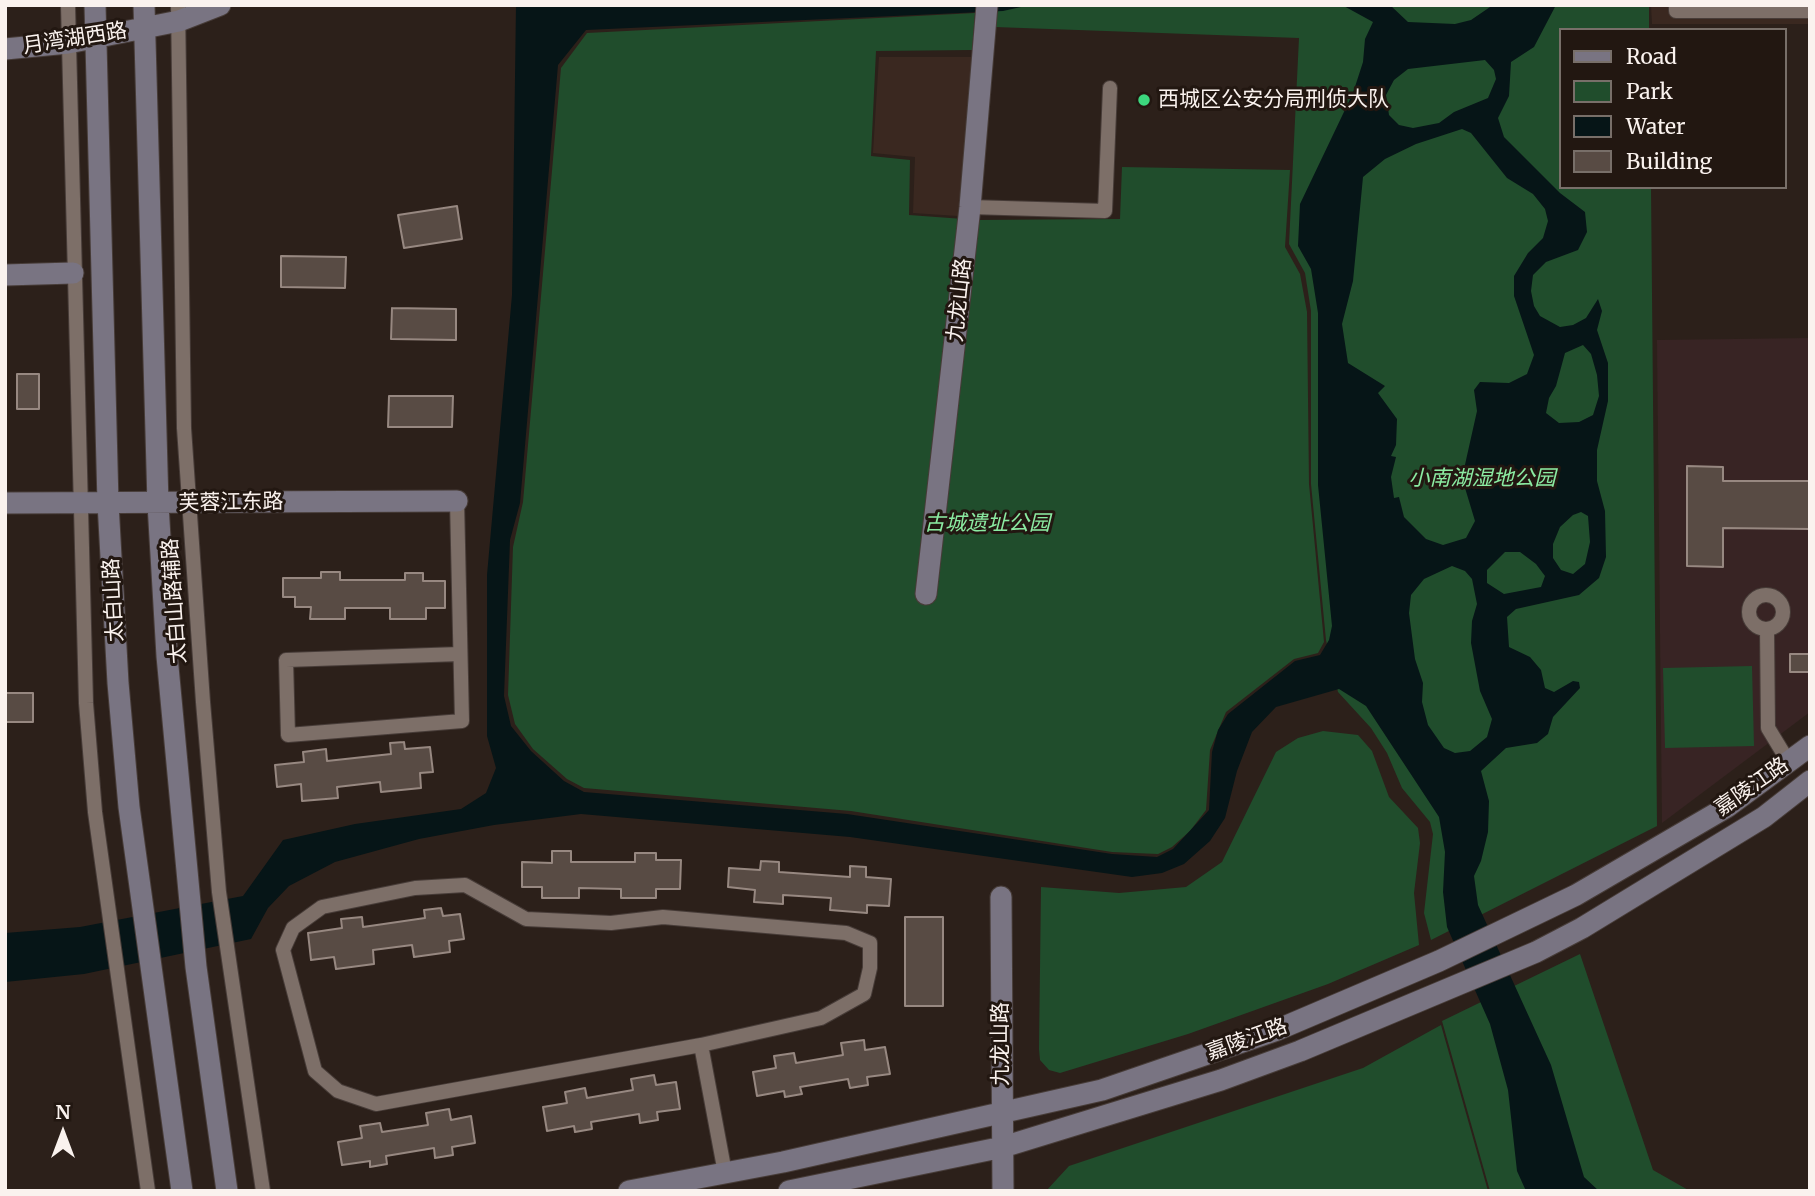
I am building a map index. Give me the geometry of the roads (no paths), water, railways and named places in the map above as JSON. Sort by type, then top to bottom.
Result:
[{"type":"street","points":[[68,5],[86,703],[95,812],[148,1191]]},
{"type":"street","name":"太白山路","points":[[95,5],[108,503],[118,683],[150,976],[182,1191]]},
{"type":"street","points":[[144,5],[158,504],[167,656],[195,967],[227,1191]]},
{"type":"street","name":"月湾湖西路","points":[[5,49],[68,43],[144,28],[179,13],[220,5]]},
{"type":"street","name":"九龙山路","points":[[926,594],[970,208],[987,5]]},
{"type":"street","points":[[1676,5],[1676,11],[1810,11]]},
{"type":"street","name":"太白山路辅路","points":[[179,13],[184,428],[189,504],[219,892],[263,1191]]},
{"type":"street","points":[[970,208],[1105,211],[1110,88]]},
{"type":"street","points":[[5,275],[73,273]]},
{"type":"street","points":[[457,501],[462,721],[288,735],[286,660],[460,654]]},
{"type":"street","name":"芙蓉江东路","points":[[5,503],[457,501]]},
{"type":"street","points":[[1767,629],[1769,728],[1788,761]]},
{"type":"street","name":"嘉陵江路","points":[[629,1191],[1002,1114],[1102,1090],[1277,1030],[1515,927],[1576,895],[1727,807],[1810,746]]},
{"type":"street","name":"嘉陵江路","points":[[789,1191],[1003,1147],[1221,1080],[1300,1051],[1528,955],[1582,929],[1764,817],[1810,781]]},
{"type":"street","points":[[465,885],[526,919],[611,923],[663,917],[846,933],[870,943],[870,968],[864,994],[821,1018],[701,1045],[376,1104],[338,1091],[314,1071],[283,950],[293,928],[322,907],[415,888],[465,885]]},
{"type":"street","name":"九龙山路","points":[[1001,897],[1003,1191]]},
{"type":"street","points":[[701,1045],[725,1173]]},
{"type":"water","points":[[516,5],[1030,5],[1003,11],[586,30],[558,65],[520,503],[510,540],[504,696],[511,726],[531,751],[564,781],[584,792],[847,814],[1112,854],[1157,857],[1173,849],[1209,810],[1212,752],[1218,730],[1228,714],[1295,661],[1320,655],[1329,640],[1332,626],[1318,485],[1318,313],[1311,269],[1298,246],[1300,204],[1353,93],[1363,62],[1365,39],[1373,22],[1342,5],[1390,5],[1408,22],[1455,24],[1471,20],[1493,5],[1556,5],[1534,47],[1511,62],[1509,96],[1498,118],[1504,137],[1560,193],[1585,212],[1587,232],[1578,250],[1546,262],[1533,275],[1531,291],[1534,306],[1540,316],[1560,327],[1573,325],[1586,318],[1598,299],[1602,311],[1597,330],[1608,363],[1608,401],[1597,450],[1597,481],[1605,511],[1606,557],[1599,578],[1579,595],[1516,609],[1507,617],[1509,647],[1530,657],[1541,670],[1545,688],[1554,692],[1573,681],[1579,682],[1580,688],[1553,717],[1548,734],[1537,743],[1506,748],[1481,771],[1489,801],[1488,832],[1481,861],[1474,876],[1478,905],[1551,1065],[1584,1177],[1599,1191],[1526,1191],[1517,1171],[1508,1090],[1490,1024],[1447,927],[1443,892],[1445,852],[1439,817],[1366,706],[1339,689],[1276,707],[1252,732],[1237,771],[1225,818],[1210,841],[1184,864],[1162,873],[1132,877],[850,837],[581,814],[494,825],[419,839],[335,862],[289,886],[268,908],[251,939],[84,974],[5,982],[5,933],[80,927],[243,896],[283,840],[355,824],[461,809],[486,793],[496,768],[487,736],[487,575],[512,295]],"holes":[[[1485,60],[1494,70],[1496,79],[1488,98],[1454,112],[1439,123],[1413,128],[1399,125],[1389,115],[1386,95],[1394,80],[1408,69]],[[1462,129],[1471,133],[1507,178],[1533,194],[1545,209],[1548,221],[1543,238],[1528,253],[1514,276],[1514,296],[1534,355],[1527,374],[1509,383],[1480,382],[1474,390],[1477,411],[1462,478],[1475,521],[1466,538],[1443,545],[1426,539],[1404,517],[1399,497],[1394,498],[1391,477],[1396,457],[1391,456],[1396,445],[1397,419],[1378,393],[1385,386],[1348,363],[1342,324],[1353,281],[1363,177],[1385,159],[1416,144]],[[1583,345],[1591,354],[1597,375],[1599,396],[1593,415],[1579,422],[1559,423],[1546,413],[1549,398],[1556,386],[1565,353]],[[1581,512],[1588,516],[1590,542],[1585,564],[1573,574],[1561,570],[1553,558],[1553,544],[1560,527],[1573,515]],[[1505,552],[1520,552],[1536,564],[1545,576],[1541,587],[1504,594],[1487,583],[1487,570]],[[1452,566],[1465,571],[1472,579],[1477,604],[1472,621],[1471,643],[1480,691],[1492,719],[1487,737],[1470,751],[1455,753],[1444,748],[1428,725],[1422,702],[1423,683],[1415,659],[1409,613],[1411,595],[1424,579]]]},
{"type":"place","name":"西城区公安分局刑侦大队","points":[[1144,100]]},
{"type":"park label","name":"小南湖湿地公园","points":[[1482,479]]},
{"type":"park label","name":"古城遗址公园","points":[[987,524]]}]
